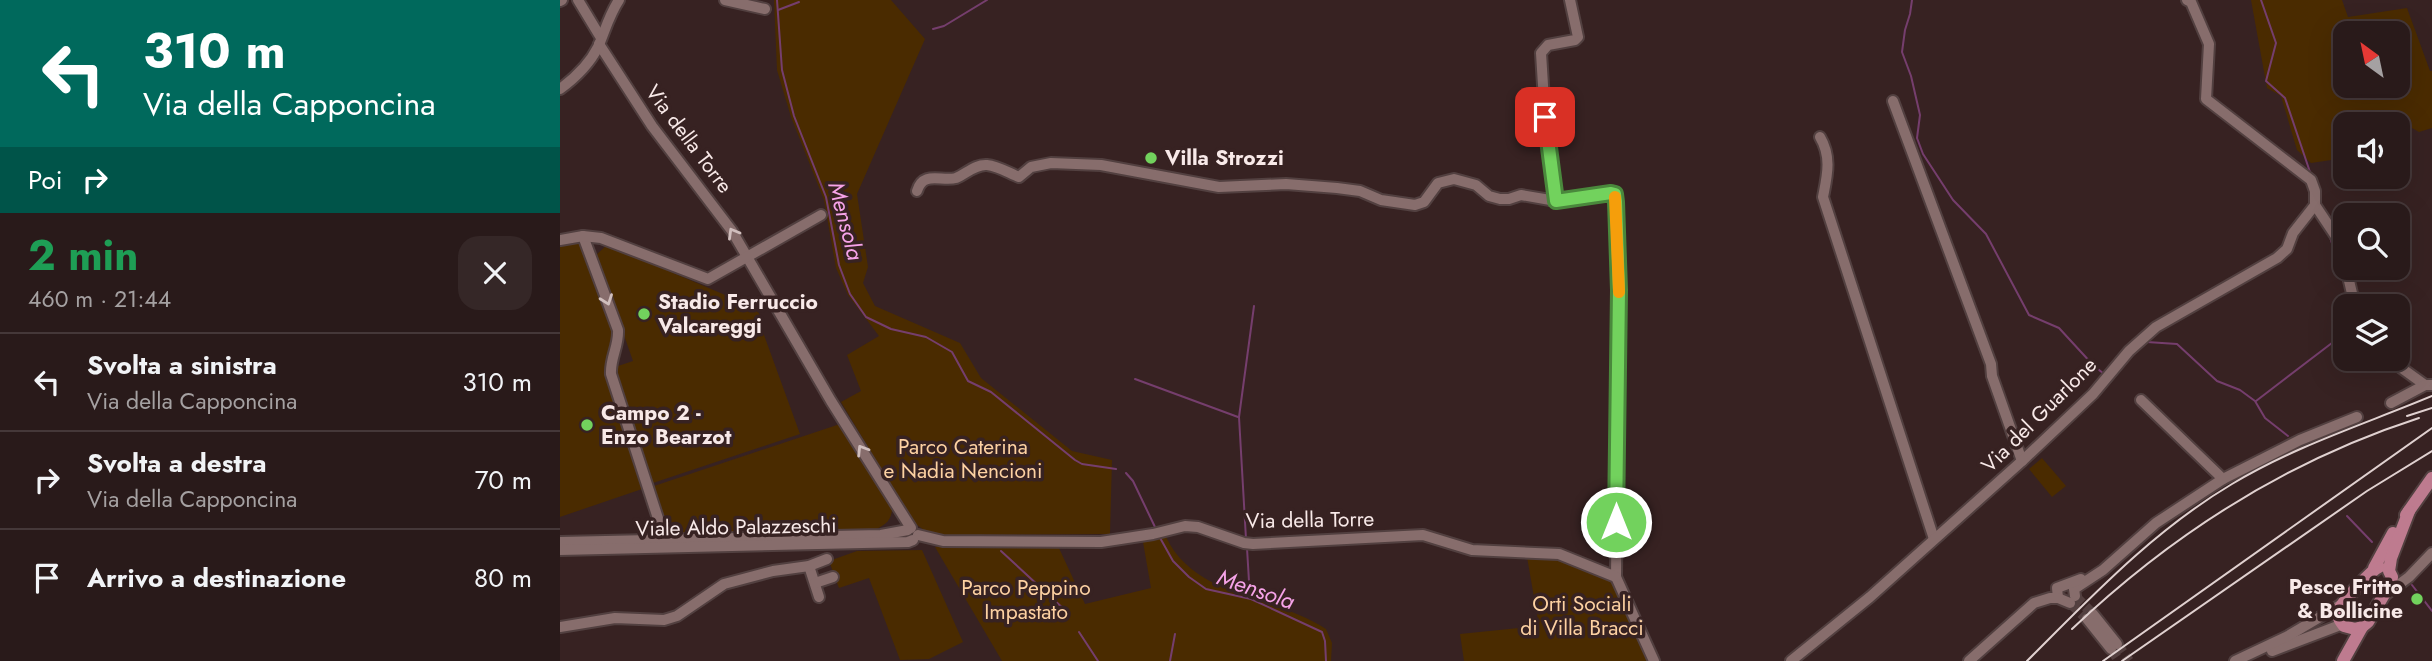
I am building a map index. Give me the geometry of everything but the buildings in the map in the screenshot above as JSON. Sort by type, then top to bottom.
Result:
[{"type":"main road","points":[[2351,626],[2339,615],[2342,604],[2374,568],[2390,538],[2432,478]]},
{"type":"main road","points":[[2351,626],[2368,622],[2386,594],[2391,582],[2392,553],[2409,511]]},
{"type":"main road","points":[[2374,568],[2382,567],[2390,571]]},
{"type":"main road","points":[[2343,661],[2351,626]]},
{"type":"street","name":"Via della Torre","points":[[578,0],[652,126],[726,222],[912,533],[943,541],[1101,542],[1192,526],[1244,543],[1260,544],[1423,535],[1472,550],[1559,554],[1616,577]]},
{"type":"street","points":[[560,89],[577,74],[600,41],[609,15],[619,0]]},
{"type":"street","points":[[725,0],[765,9]]},
{"type":"street","points":[[1556,201],[1545,117],[1541,53],[1548,45],[1575,40],[1577,37],[1570,0]]},
{"type":"street","points":[[2187,0],[2191,2],[2209,44],[2206,99],[2305,173],[2315,191],[2315,205],[2333,231]]},
{"type":"street","points":[[1893,101],[1991,364],[1992,376],[2022,461]]},
{"type":"street","points":[[1820,137],[1827,148],[1828,168],[1823,197],[1934,539]]},
{"type":"street","points":[[917,191],[922,181],[929,178],[956,178],[966,171],[986,165],[1019,177],[1031,167],[1051,163],[1101,165],[1219,187],[1286,184],[1336,188],[1360,191],[1381,200],[1415,205],[1423,202],[1438,183],[1454,179],[1476,185],[1489,196],[1500,199],[1521,195],[1556,201],[1615,194],[1619,290],[1616,577],[1654,661]]},
{"type":"street","name":"Via del Guarlone","points":[[1791,661],[1859,606],[2022,461],[2094,394],[2129,351],[2156,327],[2277,258],[2287,249],[2293,233],[2315,205]]},
{"type":"street","points":[[560,240],[583,236],[604,239],[705,279],[821,215]]},
{"type":"street","points":[[583,236],[618,333],[611,374],[667,543]]},
{"type":"street","points":[[2407,371],[2428,385]]},
{"type":"street","points":[[2391,402],[2428,385]]},
{"type":"street","points":[[2141,400],[2223,479]]},
{"type":"street","points":[[1969,661],[2040,596],[2066,589],[2072,599],[2074,589],[2103,570],[2156,523],[2223,479],[2300,440],[2357,417]]},
{"type":"street","name":"Viale Aldo Palazzeschi","points":[[560,541],[853,544],[908,542],[912,533]]},
{"type":"street","name":"Viale Aldo Palazzeschi","points":[[560,550],[667,543]]},
{"type":"street","points":[[560,557],[575,549]]},
{"type":"street","points":[[2386,594],[2414,572],[2432,552]]},
{"type":"street","points":[[560,627],[615,618],[664,620],[677,616],[724,584],[774,571],[809,566],[827,559]]},
{"type":"street","points":[[809,566],[819,597]]},
{"type":"street","points":[[2057,593],[2103,570]]},
{"type":"street","points":[[2390,571],[2403,574],[2414,572]]},
{"type":"street","points":[[815,583],[833,577]]},
{"type":"street","points":[[2235,661],[2288,636],[2342,604]]},
{"type":"street","points":[[2090,616],[2114,646]]},
{"type":"street","points":[[2250,661],[2351,626]]},
{"type":"green space","name":"Parco Caterina e Nadia Nencioni","points":[[774,0],[891,0],[925,39],[857,194],[868,267],[863,283],[875,306],[960,343],[981,378],[1072,451],[1112,460],[1110,534],[940,535],[928,533],[913,522],[841,402],[861,391],[847,355],[879,336],[848,295],[836,268],[824,200],[791,117],[777,70]]},
{"type":"green space","points":[[2251,0],[2342,0],[2348,17],[2407,8],[2432,71],[2432,128],[2419,132],[2410,127],[2410,112],[2333,112],[2333,160],[2311,163],[2297,150],[2281,96],[2267,88]]},
{"type":"green space","points":[[580,243],[612,326],[614,335],[606,364],[645,488],[560,517],[560,245]]},
{"type":"green space","points":[[607,245],[756,308],[763,321],[760,324],[800,434],[653,483],[616,375],[615,367],[633,361],[596,255]]},
{"type":"green space","points":[[840,424],[892,508],[890,518],[883,526],[876,529],[672,534],[668,530],[654,486]]},
{"type":"green space","points":[[2042,458],[2066,486],[2052,497],[2029,469]]},
{"type":"green space","name":"Parco Peppino Impastato","points":[[1166,537],[1179,557],[1216,584],[1305,618],[1326,629],[1332,643],[1331,661],[1002,661],[935,547],[959,543],[1058,546],[1085,604],[1151,588],[1143,542]]},
{"type":"green space","points":[[922,550],[963,642],[929,659],[900,660],[869,578],[839,588],[829,561],[857,551]]},
{"type":"green space","name":"Orti Sociali di Villa Bracci","points":[[1527,557],[1562,558],[1613,579],[1649,661],[1464,661],[1460,634],[1539,626]]},
{"type":"waterway","name":"Mensola","points":[[777,0],[782,70],[794,116],[826,197],[839,265],[850,294],[866,317],[891,329],[926,337],[952,352],[968,381],[991,392],[1075,460],[1082,464],[1116,469]]},
{"type":"waterway","points":[[933,29],[944,26],[987,0]]},
{"type":"waterway","points":[[1912,0],[1902,52],[1920,115],[1917,138],[1923,154],[1953,200],[1986,234],[2029,315],[2059,328],[2104,374]]},
{"type":"waterway","points":[[2261,0],[2276,43],[2266,81],[2285,98],[2311,175]]},
{"type":"waterway","points":[[778,10],[799,2]]},
{"type":"waterway","points":[[2330,237],[2345,285]]},
{"type":"waterway","points":[[1246,539],[1239,417],[1254,306]]},
{"type":"waterway","points":[[2147,342],[2177,344],[2217,381],[2240,390],[2255,401],[2265,418],[2288,436]]},
{"type":"waterway","points":[[2256,401],[2333,342]]},
{"type":"waterway","points":[[1135,379],[1238,417]]},
{"type":"waterway","name":"Mensola","points":[[1126,473],[1133,481],[1155,527]]},
{"type":"waterway","points":[[2347,516],[2372,542]]},
{"type":"waterway","name":"Mensola","points":[[1159,536],[1173,561],[1206,589],[1251,599],[1322,632],[1326,661]]},
{"type":"waterway","points":[[1247,548],[1250,598]]},
{"type":"waterway","points":[[1001,551],[1066,611]]},
{"type":"waterway","points":[[2412,585],[2432,611]]},
{"type":"waterway","points":[[1079,632],[1098,661]]},
{"type":"waterway","points":[[1170,661],[1175,634]]},
{"type":"tunnel","points":[[2075,596],[2093,614]]},
{"type":"tunnel","points":[[2070,603],[2087,619]]},
{"type":"tunnel","points":[[2117,644],[2129,661]]},
{"type":"tunnel","points":[[2111,649],[2119,661]]},
{"type":"railway","points":[[2027,661],[2124,566],[2203,502],[2280,458],[2432,396]]},
{"type":"railway","points":[[2407,416],[2432,408]]},
{"type":"railway","points":[[2072,629],[2150,562],[2233,504],[2323,456],[2419,418]]},
{"type":"railway","points":[[2103,661],[2432,428]]},
{"type":"railway","points":[[2122,661],[2367,491],[2432,451]]},
{"type":"slow traffic","points":[[1615,197],[1619,292]]},
{"type":"place","name":"Villa Strozzi","points":[[1151,158]]},
{"type":"place","name":"Stadio Ferruccio Valcareggi","points":[[644,314]]},
{"type":"place","name":"Campo 2 - Enzo Bearzot","points":[[587,425]]},
{"type":"place","name":"Pesce Fritto & Bollicine","points":[[2417,599]]},
{"type":"route","points":[[1545,117],[1556,201],[1605,193],[1615,194],[1619,290],[1616,522]]}]
